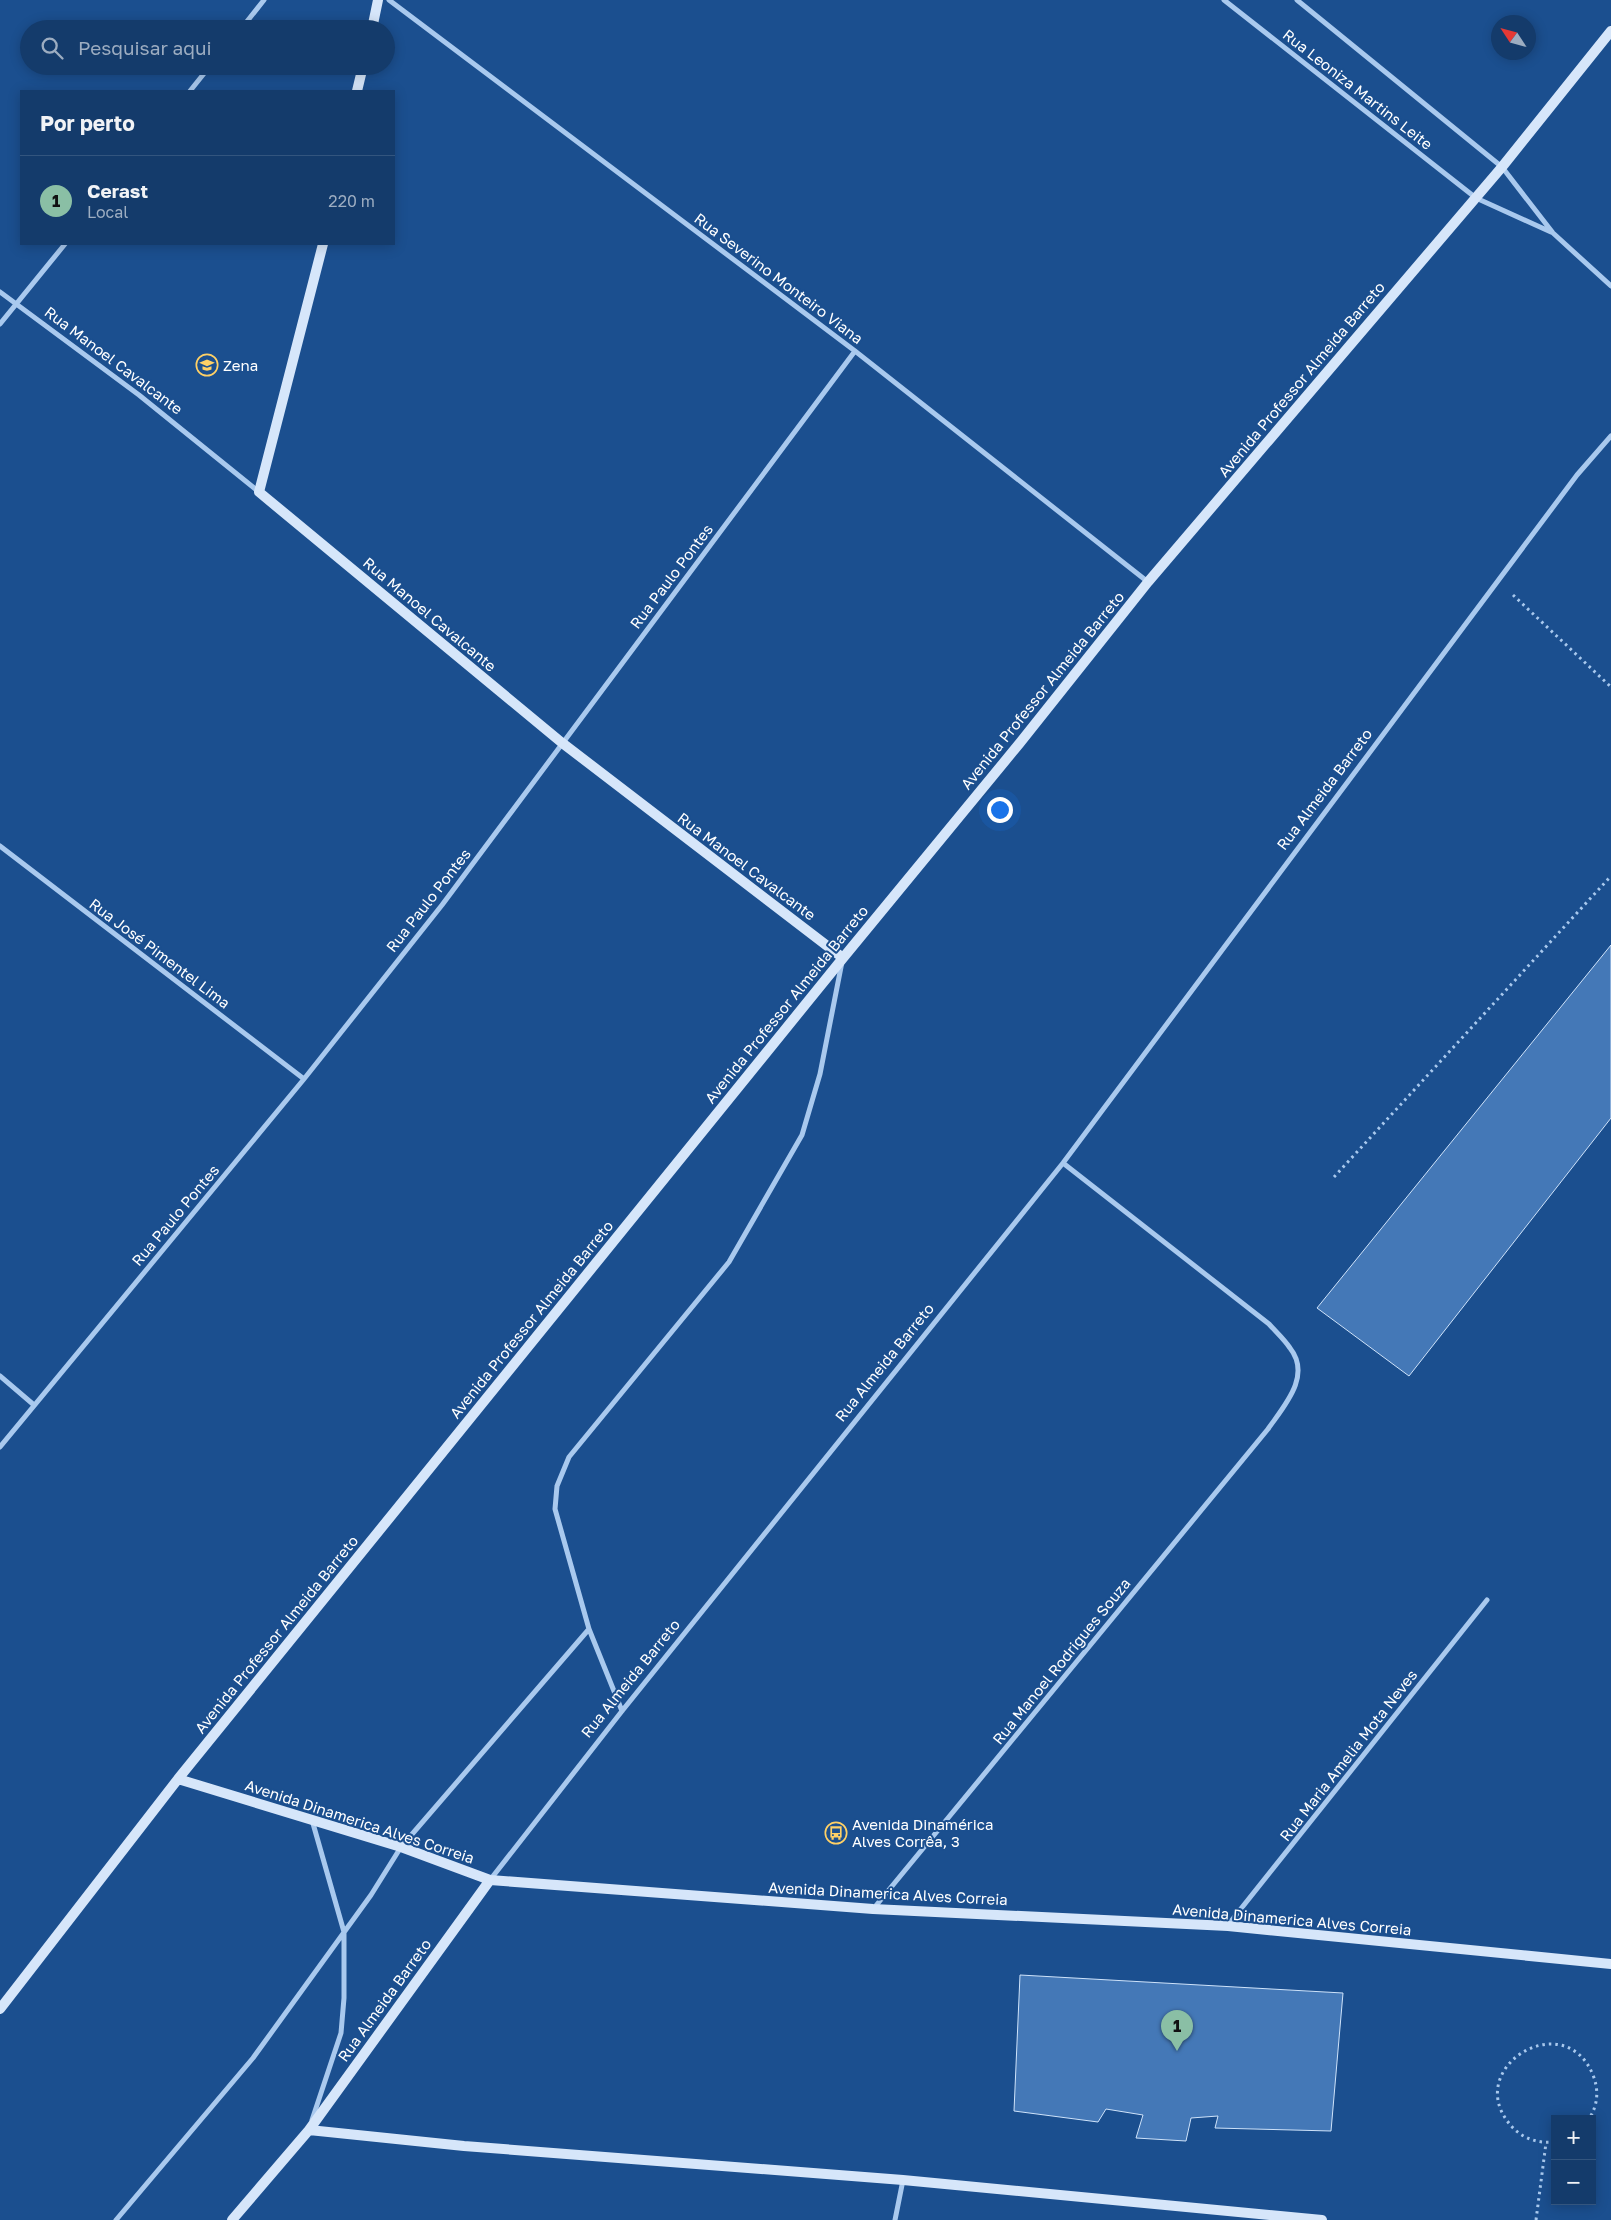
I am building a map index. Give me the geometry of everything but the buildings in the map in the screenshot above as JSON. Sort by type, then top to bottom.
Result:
[{"type":"street","points":[[248,20],[264,0]]},
{"type":"street","points":[[374,20],[378,0]]},
{"type":"street","name":"Rua Severino Monteiro Viana","points":[[389,0],[855,351],[1148,582]]},
{"type":"street","name":"Rua Leoniza Martins Leite","points":[[1224,0],[1476,198],[1553,233]]},
{"type":"street","name":"Rua Leoniza Martins Leite","points":[[1296,0],[1502,167],[1553,233]]},
{"type":"street","name":"Avenida Professor Almeida Barreto","points":[[0,2009],[178,1779],[843,958],[1019,744],[1148,582],[1476,198],[1611,31]]},
{"type":"street","points":[[191,90],[203,75]]},
{"type":"street","points":[[357,90],[361,75]]},
{"type":"street","points":[[1553,233],[1611,286]]},
{"type":"street","points":[[0,324],[64,245]]},
{"type":"street","points":[[259,492],[323,245]]},
{"type":"street","name":"Rua Manoel Cavalcante","points":[[0,292],[15,305],[139,395],[561,742],[843,958]]},
{"type":"street","name":"Rua Paulo Pontes","points":[[0,1447],[304,1079],[442,905],[561,742],[855,351]]},
{"type":"street","name":"Rua Almeida Barreto","points":[[232,2220],[309,2130],[490,1880],[622,1712],[1063,1163],[1577,475],[1611,436]]},
{"type":"street","name":"Rua José Pimentel Lima","points":[[0,846],[304,1079]]},
{"type":"street","points":[[622,1712],[588,1629],[555,1509],[557,1486],[569,1457],[729,1262],[802,1135],[820,1074],[843,958]]},
{"type":"street","name":"Rua Manoel Rodrigues Souza","points":[[873,1909],[1268,1429],[1293,1394],[1299,1371],[1292,1349],[1269,1324],[1063,1163]]},
{"type":"street","points":[[0,1376],[34,1405]]},
{"type":"street","name":"Rua Maria Amelia Mota Neves","points":[[1228,1926],[1487,1600]]},
{"type":"street","points":[[116,2220],[252,2058],[371,1895],[401,1847],[588,1629]]},
{"type":"street","name":"Avenida Dinamerica Alves Correia","points":[[178,1779],[401,1847],[490,1880],[873,1909],[1228,1926],[1611,1964]]},
{"type":"street","points":[[311,1818],[344,1932],[344,1998],[341,2032],[309,2130],[474,2146],[903,2180],[1322,2220]]},
{"type":"street","points":[[896,2220],[903,2180]]},
{"type":"path","points":[[1498,581],[1611,687]]},
{"type":"path","points":[[1334,1177],[1611,876]]},
{"type":"path","points":[[1551,2142],[1529,2139],[1514,2130],[1504,2116],[1498,2100],[1499,2083],[1506,2067],[1517,2054],[1532,2046],[1549,2044],[1566,2048],[1580,2055],[1589,2067],[1595,2081],[1597,2096],[1592,2115]]},
{"type":"path","points":[[1536,2220],[1546,2143]]},
{"type":"place","name":"Zena","points":[[207,365]]},
{"type":"place","name":"Avenida Dinamérica Alves Corrêa, 3","points":[[836,1833]]},
{"type":"place","name":"Cerast","points":[[1177,2051]]}]
